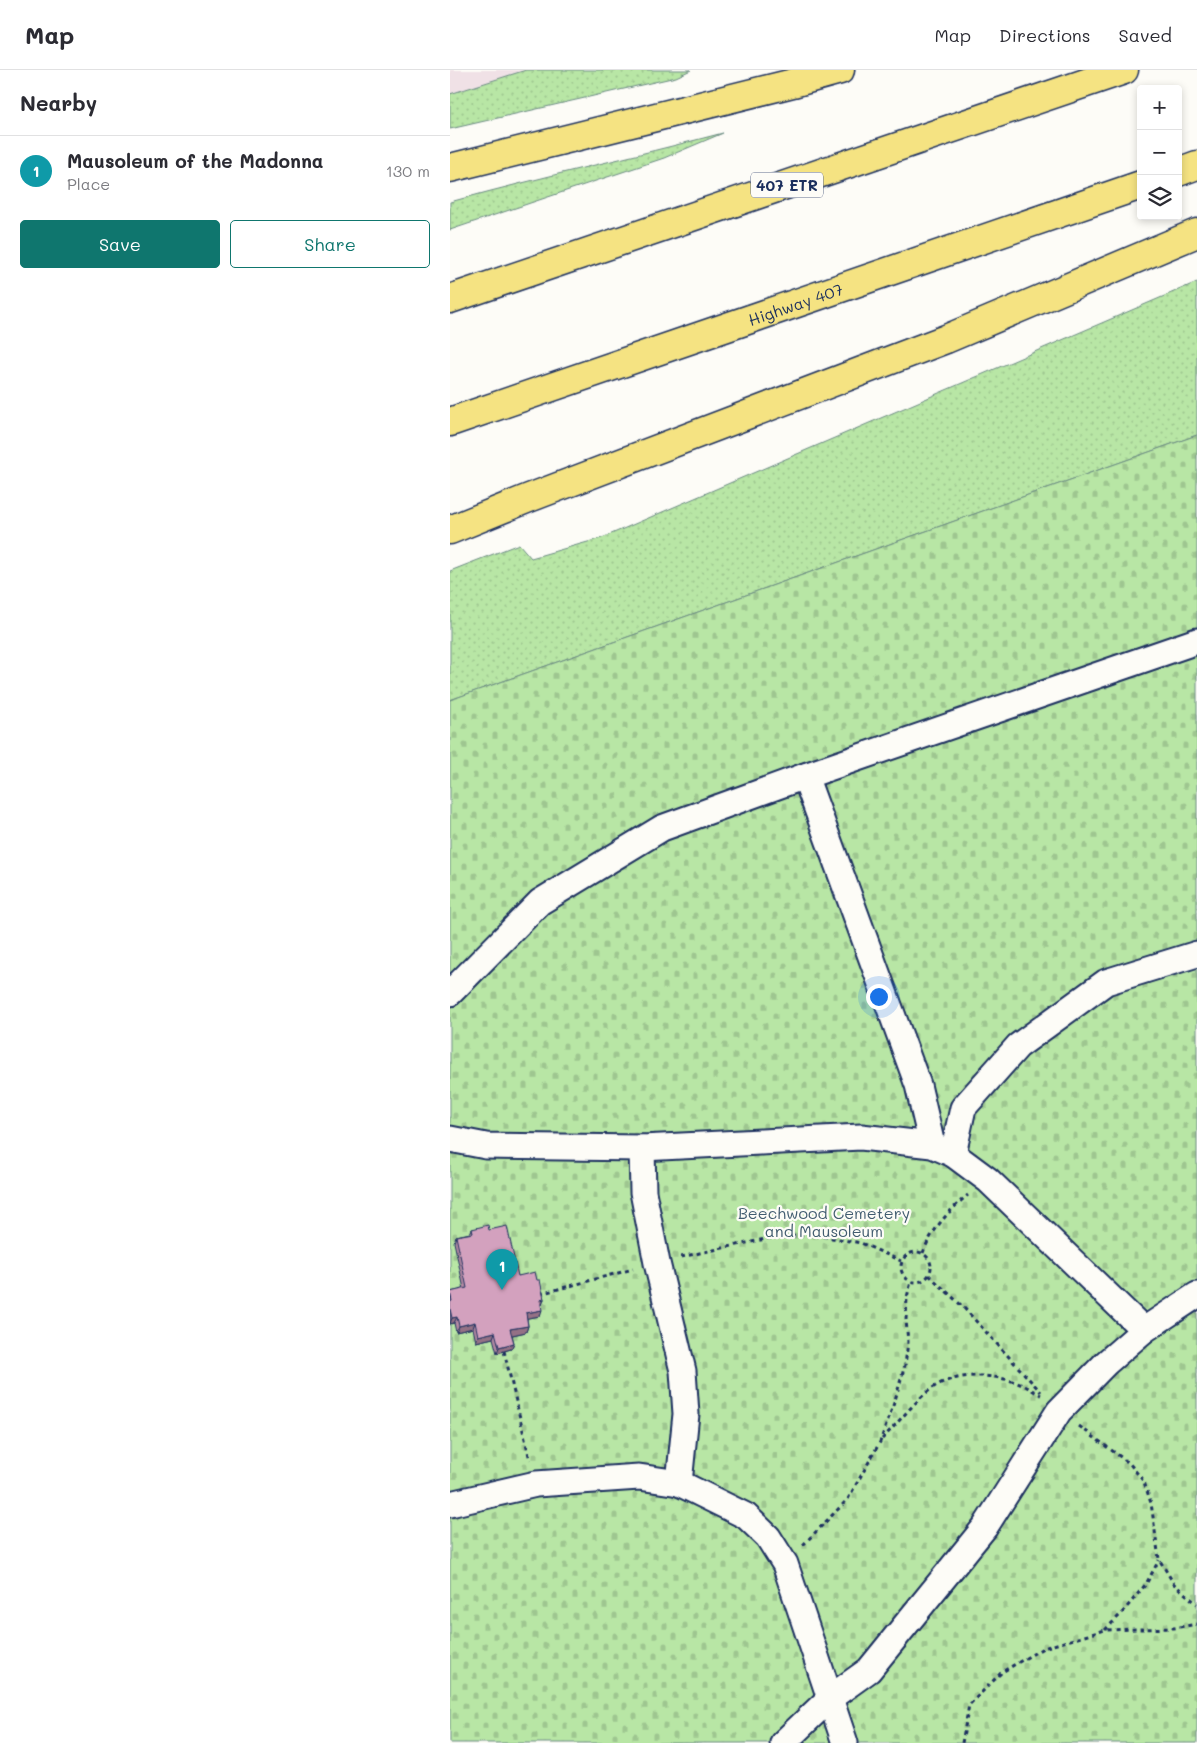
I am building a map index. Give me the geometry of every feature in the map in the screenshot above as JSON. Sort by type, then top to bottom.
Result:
[{"type":"highway","points":[[450,168],[840,70]]},
{"type":"highway","name":"407 ETR","points":[[450,299],[1124,70]]},
{"type":"highway","points":[[1182,171],[1197,165]]},
{"type":"highway","name":"Highway 407","points":[[450,422],[1137,186]]},
{"type":"highway","points":[[450,530],[946,339],[1197,233]]},
{"type":"highway","points":[[450,522],[529,498]]},
{"type":"lane","points":[[450,993],[540,902],[662,828],[805,776],[1197,641]]},
{"type":"lane","points":[[805,776],[943,1149]]},
{"type":"lane","points":[[943,1149],[964,1108],[1018,1046],[1106,982],[1197,954]]},
{"type":"lane","points":[[450,1139],[486,1146],[642,1148],[862,1137],[943,1149],[988,1180],[1144,1330]]},
{"type":"lane","points":[[642,1148],[643,1192],[657,1263],[683,1371],[686,1414],[680,1483]]},
{"type":"lane","points":[[783,1743],[830,1698],[869,1670],[985,1527],[1059,1411],[1106,1363],[1144,1330],[1197,1295]]},
{"type":"lane","points":[[450,1504],[536,1484],[639,1477],[680,1483],[746,1516],[768,1537],[785,1564],[846,1743]]},
{"type":"path","points":[[923,1253],[926,1243],[940,1223],[962,1200],[988,1180]]},
{"type":"path","points":[[540,1294],[657,1263],[770,1238],[815,1235],[861,1243],[902,1260]]},
{"type":"path","points":[[908,1253],[923,1253],[931,1266],[929,1275],[921,1282],[906,1280],[900,1271],[902,1260],[908,1253]]},
{"type":"path","points":[[785,1564],[848,1499],[880,1442],[906,1365],[908,1342],[906,1320],[907,1297],[911,1282]]},
{"type":"path","points":[[504,1351],[536,1484]]},
{"type":"path","points":[[880,1442],[916,1402],[932,1388],[951,1380],[969,1376],[998,1377],[1020,1384],[1047,1399]]},
{"type":"path","points":[[1105,1630],[1146,1584],[1159,1559]]},
{"type":"path","points":[[962,1743],[969,1705],[1002,1672],[1044,1648],[1105,1630],[1174,1628],[1197,1624]]},
{"type":"shaded area","points":[[450,70],[526,70],[450,94]]},
{"type":"green space","points":[[526,70],[691,70],[676,77],[450,129],[450,94]]},
{"type":"green space","points":[[723,133],[664,158],[450,230],[450,202]]},
{"type":"green space","points":[[1197,282],[1197,435],[450,700],[450,571],[519,544],[531,558],[602,538]]},
{"type":"green space","name":"Beechwood Cemetery and Mausoleum","points":[[1197,435],[1197,1743],[450,1743],[450,700]]},
{"type":"building","points":[[488,1225],[489,1230],[507,1226],[518,1276],[535,1272],[537,1280],[540,1280],[544,1299],[540,1300],[542,1310],[526,1313],[528,1326],[510,1329],[514,1343],[499,1347],[495,1332],[478,1336],[475,1322],[459,1326],[457,1317],[452,1318],[450,1309],[450,1302],[452,1301],[450,1292],[467,1288],[456,1236],[473,1233],[472,1229]]},
{"type":"place","name":"Mausoleum of the Madonna","points":[[502,1290]]}]
